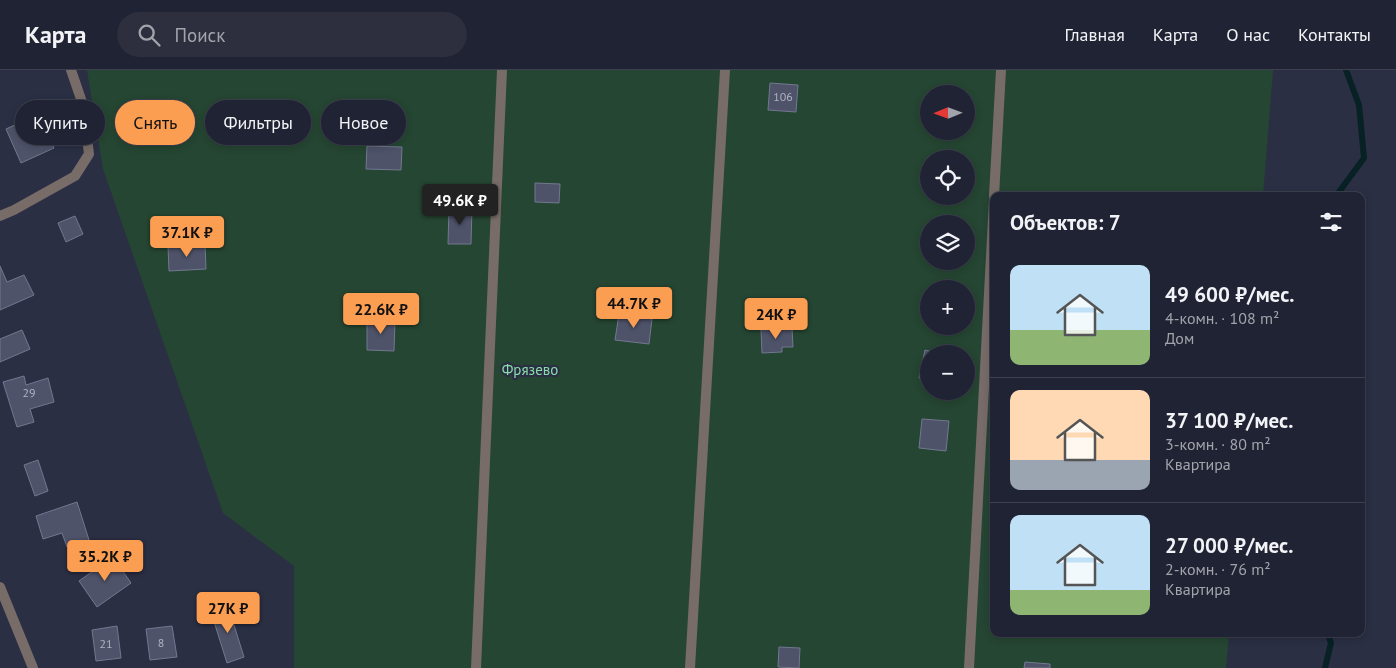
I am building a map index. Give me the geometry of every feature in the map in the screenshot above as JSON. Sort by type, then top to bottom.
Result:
[{"type":"street","points":[[0,216],[75,176],[89,154],[83,105],[71,70]]},
{"type":"street","points":[[476,668],[502,70]]},
{"type":"street","points":[[690,668],[725,70]]},
{"type":"street","points":[[994,192],[1001,70]]},
{"type":"street","points":[[969,668],[990,275]]},
{"type":"street","points":[[0,587],[33,668]]},
{"type":"green space","name":"Фрязево","points":[[87,70],[1273,70],[1263,192],[990,192],[990,637],[1229,637],[1226,668],[294,668],[294,566],[223,513],[103,169],[99,145],[105,145],[105,100],[92,100]]},
{"type":"building","points":[[770,83],[798,85],[796,112],[768,110]]},
{"type":"building","points":[[15,125],[15,145],[53,145],[54,148],[21,163],[6,129]]},
{"type":"building","points":[[367,146],[402,147],[401,170],[366,169]]},
{"type":"building","points":[[535,183],[560,184],[559,203],[535,202]]},
{"type":"building","points":[[449,208],[472,208],[471,244],[448,244]]},
{"type":"building","points":[[75,216],[83,234],[66,242],[58,223]]},
{"type":"building","points":[[205,244],[206,269],[169,271],[168,246]]},
{"type":"building","points":[[0,266],[7,282],[24,275],[34,295],[0,310]]},
{"type":"building","points":[[619,314],[652,319],[649,344],[615,340]]},
{"type":"building","points":[[367,320],[395,320],[394,351],[367,350]]},
{"type":"building","points":[[792,328],[793,347],[782,347],[782,352],[762,353],[761,330]]},
{"type":"building","points":[[22,330],[30,349],[0,362],[0,339]]},
{"type":"building","points":[[24,376],[26,385],[48,378],[54,402],[30,409],[34,422],[17,427],[3,382]]},
{"type":"building","points":[[922,419],[949,421],[946,451],[919,448]]},
{"type":"building","points":[[38,460],[48,491],[35,496],[24,465]]},
{"type":"building","points":[[77,502],[89,540],[67,547],[62,533],[43,539],[36,516]]},
{"type":"building","points":[[113,557],[131,583],[97,607],[79,581]]},
{"type":"building","points":[[228,606],[244,657],[227,663],[211,612]]},
{"type":"building","points":[[117,626],[121,658],[96,661],[92,630]]},
{"type":"building","points":[[172,626],[177,657],[150,660],[146,629]]},
{"type":"building","points":[[779,647],[800,648],[799,668],[778,667]]},
{"type":"building","points":[[1025,662],[1050,664],[1050,668],[1024,668]]},
{"type":"waterway","points":[[1339,192],[1364,158],[1359,105],[1346,70]]},
{"type":"waterway","points":[[1325,668],[1331,643],[1329,637]]}]
